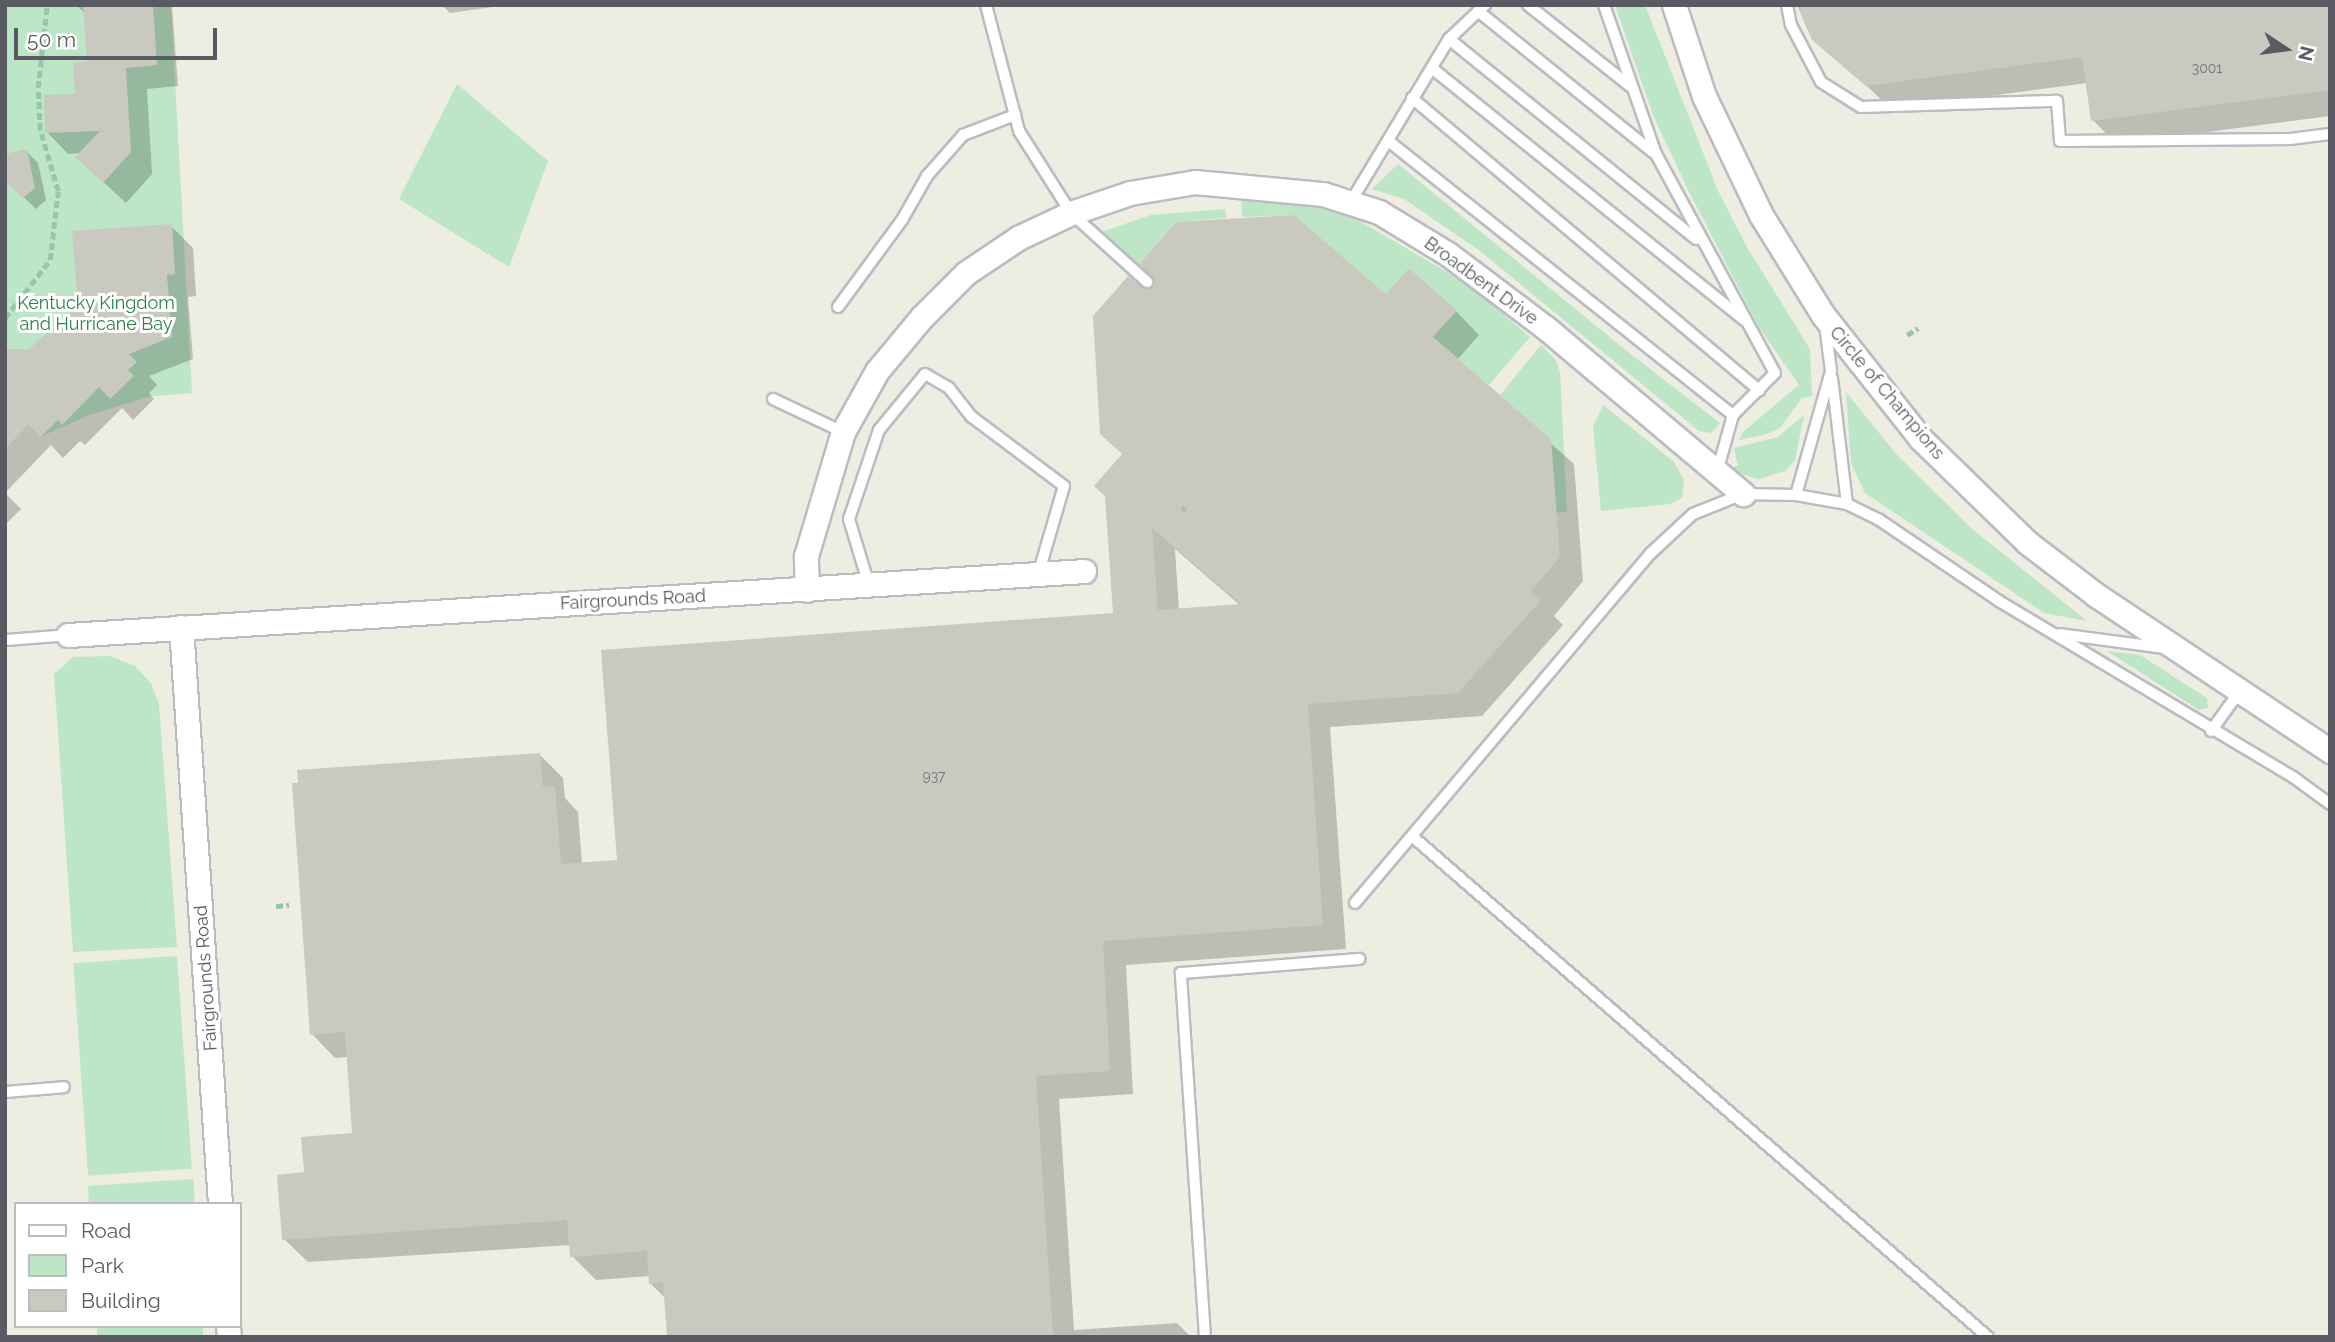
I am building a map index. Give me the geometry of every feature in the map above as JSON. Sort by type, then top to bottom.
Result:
[{"type":"street","name":"Circle of Champions","points":[[1674,5],[1729,153],[1761,215],[1823,316],[1922,439],[2028,543],[2095,595],[2330,751]]},
{"type":"street","name":"Broadbent Drive","points":[[807,590],[806,556],[844,432],[877,371],[966,273],[1018,238],[1071,213],[1130,192],[1195,182],[1271,186],[1379,212],[1448,254],[1546,328],[1743,494]]},
{"type":"street","name":"Fairgrounds Road","points":[[68,635],[1084,571]]},
{"type":"street","name":"Fairgrounds Road","points":[[181,627],[220,1202]]},
{"type":"lane","points":[[986,5],[1019,131],[1071,213],[1147,282]]},
{"type":"lane","points":[[1528,5],[1630,87]]},
{"type":"lane","points":[[1604,5],[1630,87],[1656,154],[1701,243],[1776,373],[1732,415],[1717,472]]},
{"type":"lane","points":[[1787,5],[1791,24],[1821,82],[1861,107],[2057,101],[2060,141],[2290,139],[2330,134]]},
{"type":"lane","points":[[1350,203],[1391,142],[1412,98],[1433,69],[1449,39],[1481,8],[1656,154]]},
{"type":"lane","points":[[1449,39],[1701,243]]},
{"type":"lane","points":[[1433,69],[1749,324]]},
{"type":"lane","points":[[1412,98],[1759,390]]},
{"type":"lane","points":[[838,307],[902,220],[927,176],[963,135],[1015,115]]},
{"type":"lane","points":[[1391,142],[1732,415]]},
{"type":"lane","points":[[1823,316],[1847,504]]},
{"type":"lane","points":[[1796,495],[1831,371]]},
{"type":"lane","points":[[870,586],[849,519],[879,430],[925,374],[948,388],[972,416],[1064,486],[1038,575]]},
{"type":"lane","points":[[773,399],[844,432]]},
{"type":"lane","points":[[1355,903],[1651,553],[1693,514],[1743,494],[1796,495],[1847,504],[1878,519],[2053,633],[2211,731],[2293,777],[2330,804]]},
{"type":"lane","points":[[2053,633],[2181,650]]},
{"type":"lane","points":[[5,640],[68,635]]},
{"type":"lane","points":[[2211,731],[2240,691]]},
{"type":"lane","points":[[1412,836],[1989,1337]]},
{"type":"lane","points":[[1205,1337],[1181,973],[1359,958]]},
{"type":"lane","points":[[5,1092],[64,1087]]},
{"type":"path","points":[[5,318],[50,260],[58,191],[40,130],[38,88],[47,5]]},
{"type":"path","points":[[1907,335],[1918,328]]},
{"type":"path","points":[[276,906],[289,905]]},
{"type":"green space","name":"Kentucky Kingdom and Hurricane Bay","points":[[5,5],[171,5],[192,393],[152,396],[89,415],[40,437],[26,424],[5,448]]},
{"type":"green space","points":[[1615,5],[1645,5],[1718,191],[1748,249],[1810,349],[1812,396],[1802,398],[1781,427],[1767,434],[1739,440],[1744,431],[1799,385],[1759,327],[1688,190],[1653,115]]},
{"type":"green space","points":[[457,84],[548,161],[509,267],[399,199]]},
{"type":"green space","points":[[1398,164],[1628,352],[1720,423],[1711,433],[1699,431],[1480,251],[1404,199],[1372,189]]},
{"type":"green space","points":[[1241,197],[1309,205],[1358,220],[1469,285],[1530,337],[1489,385],[1433,337],[1457,310],[1409,268],[1386,294],[1294,215],[1242,217]]},
{"type":"green space","points":[[1225,209],[1226,218],[1176,222],[1138,265],[1101,232],[1151,215]]},
{"type":"green space","points":[[1541,345],[1556,360],[1560,372],[1567,512],[1556,513],[1551,439],[1500,395]]},
{"type":"green space","points":[[1846,392],[1897,455],[1972,529],[2087,621],[2044,613],[1865,493],[1851,463]]},
{"type":"green space","points":[[1603,405],[1674,462],[1684,480],[1682,498],[1670,504],[1601,511],[1593,426]]},
{"type":"green space","points":[[1804,415],[1795,460],[1785,471],[1759,479],[1738,473],[1733,467],[1738,466],[1734,448],[1778,437]]},
{"type":"green space","points":[[2107,651],[2140,655],[2207,698],[2208,708],[2199,710]]},
{"type":"green space","points":[[110,656],[135,666],[151,683],[159,704],[177,947],[73,952],[54,674],[73,657]]},
{"type":"green space","points":[[177,956],[192,1168],[88,1176],[73,963]]},
{"type":"green space","points":[[193,1179],[195,1202],[89,1202],[88,1186]]},
{"type":"green space","points":[[97,1328],[203,1328],[203,1337],[97,1337]]},
{"type":"building","points":[[83,5],[153,5],[157,65],[126,68],[131,152],[103,183],[75,157],[100,131],[45,133],[44,95],[75,94],[73,63],[87,61]]},
{"type":"building","points":[[1797,5],[2330,5],[2330,90],[2091,121],[2082,57],[1866,86],[1812,40]]},
{"type":"building","points":[[27,149],[35,188],[23,198],[5,181],[5,154]]},
{"type":"building","points":[[1294,215],[1386,294],[1409,268],[1457,310],[1433,337],[1551,439],[1560,557],[1531,591],[1541,600],[1458,693],[1308,704],[1323,925],[1103,941],[1110,1071],[1036,1076],[1053,1337],[667,1337],[663,1283],[649,1284],[647,1251],[570,1257],[567,1220],[282,1240],[277,1175],[304,1172],[301,1137],[352,1133],[345,1032],[310,1035],[292,783],[298,783],[297,770],[540,753],[543,787],[555,786],[561,864],[617,860],[601,650],[1113,613],[1105,496],[1094,486],[1122,454],[1100,434],[1093,316],[1128,276],[1145,289],[1153,287],[1154,279],[1139,264],[1176,222]],"holes":[[[1152,528],[1241,604],[1158,610]]]},
{"type":"building","points":[[172,224],[175,274],[167,275],[172,337],[129,354],[137,362],[128,370],[134,376],[110,399],[99,387],[62,425],[58,420],[40,437],[28,425],[5,449],[5,349],[29,349],[78,306],[72,231]]}]
